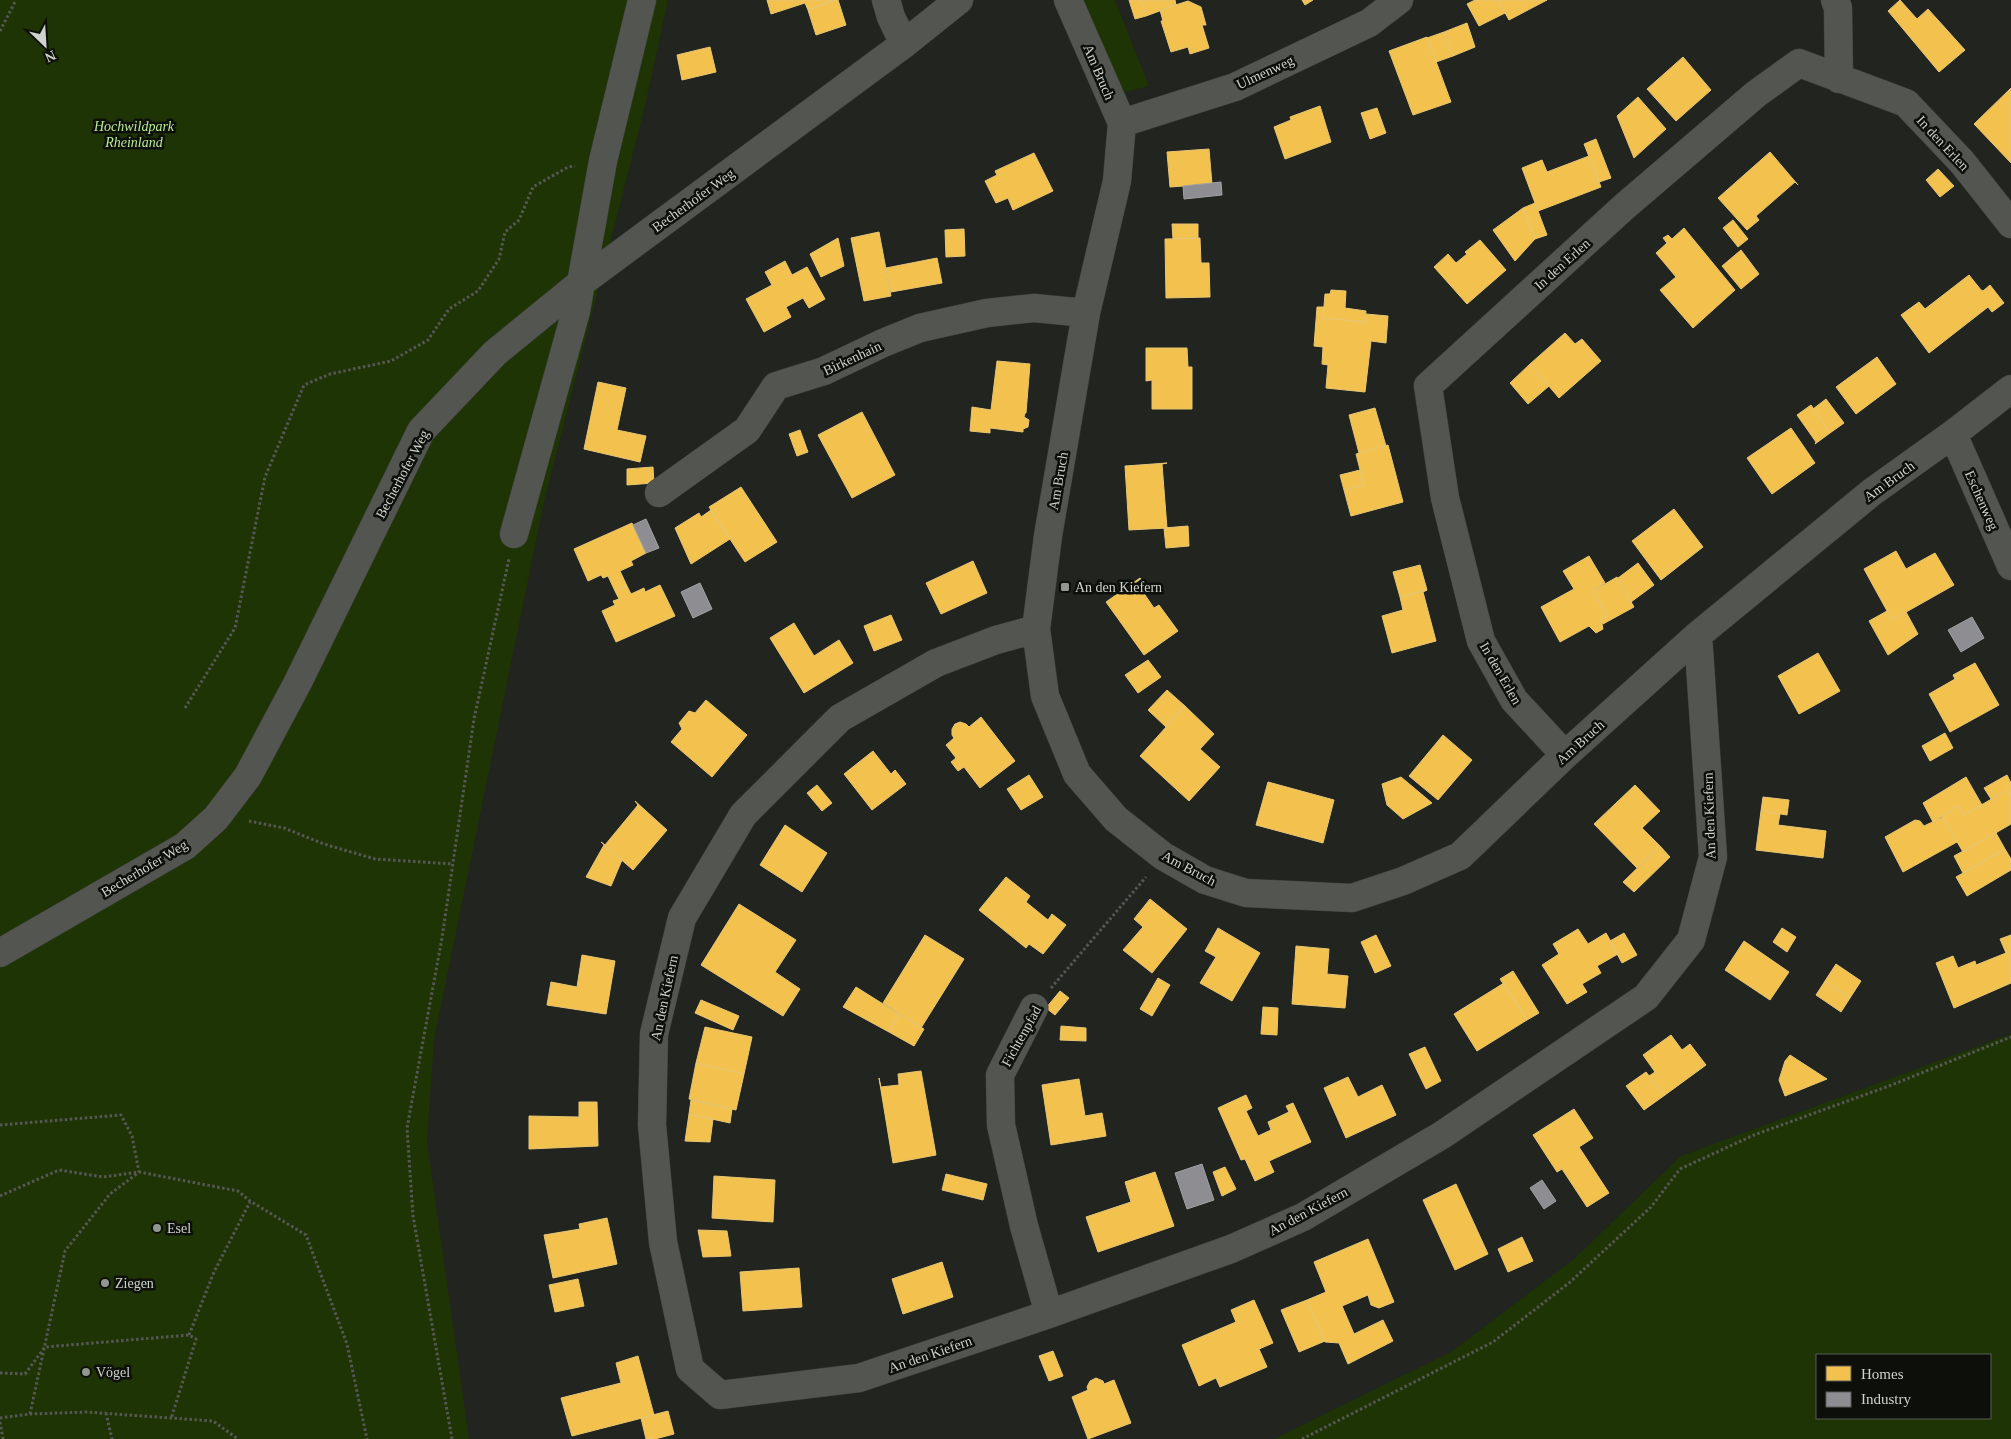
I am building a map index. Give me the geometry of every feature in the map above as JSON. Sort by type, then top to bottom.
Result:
[{"type":"street","points":[[514,534],[573,320],[582,282],[603,161],[642,0]]},
{"type":"street","points":[[886,0],[891,17],[904,44]]},
{"type":"street","name":"Becherhofer Weg","points":[[0,953],[185,846],[216,818],[248,776],[298,682],[421,432],[495,353],[582,282],[904,44],[959,0]]},
{"type":"street","name":"Am Bruch","points":[[1068,0],[1122,123],[1117,181],[1086,313],[1048,536],[1036,629],[1045,696],[1077,774],[1116,819],[1163,856],[1205,880],[1246,893],[1352,898],[1403,881],[1460,856],[1565,755],[1698,635],[1872,492],[1953,434],[2011,389]]},
{"type":"street","name":"Ulmenweg","points":[[1122,123],[1235,87],[1369,24],[1399,0]]},
{"type":"street","points":[[1835,0],[1838,8],[1839,79]]},
{"type":"street","name":"In den Erlen","points":[[1565,755],[1514,700],[1480,641],[1445,498],[1428,386],[1626,206],[1756,94],[1800,63],[1906,103],[1962,162],[2011,224]]},
{"type":"street","name":"Birkenhain","points":[[659,494],[747,430],[776,386],[824,371],[920,328],[987,313],[1034,308],[1086,313]]},
{"type":"street","name":"Eschenweg","points":[[1953,434],[2011,566]]},
{"type":"street","name":"An den Kiefern","points":[[1036,629],[996,640],[936,663],[840,718],[743,815],[682,918],[654,1034],[652,1125],[663,1242],[690,1369],[720,1395],[859,1378],[1049,1314],[1231,1249],[1303,1217],[1442,1134],[1646,997],[1691,940],[1713,856],[1698,635]]},
{"type":"street","name":"Fichtenpfad","points":[[1034,1008],[1000,1075],[1001,1125],[1024,1226],[1049,1314]]},
{"type":"path","points":[[0,31],[16,0]]},
{"type":"path","points":[[185,708],[235,628],[265,477],[304,385],[330,374],[391,360],[428,340],[449,309],[478,291],[499,259],[506,232],[519,220],[533,187],[568,167],[603,161]]},
{"type":"path","points":[[452,1439],[413,1216],[408,1128],[428,1024],[474,719],[514,534]]},
{"type":"path","points":[[216,818],[236,819],[284,828],[324,844],[374,859],[453,864]]},
{"type":"path","name":"Fichtenpfad","points":[[1034,1008],[1163,856]]},
{"type":"path","points":[[1302,1439],[1493,1342],[1569,1283],[1651,1207],[1680,1169],[1754,1135],[1889,1086],[2011,1037]]},
{"type":"path","points":[[0,1125],[121,1115],[132,1136],[139,1172]]},
{"type":"path","points":[[0,1196],[59,1170],[103,1177],[139,1172],[238,1192],[306,1235],[347,1344],[367,1439]]},
{"type":"path","points":[[30,1414],[65,1251],[110,1194],[139,1172]]},
{"type":"path","points":[[189,1335],[214,1272],[250,1201]]},
{"type":"path","points":[[45,1346],[189,1335],[196,1339],[171,1419]]},
{"type":"path","points":[[0,1373],[25,1374],[45,1346]]},
{"type":"path","points":[[0,1418],[30,1414],[86,1412],[213,1421],[238,1439]]},
{"type":"path","points":[[106,1413],[112,1439]]},
{"type":"path","points":[[0,1422],[3,1439]]},
{"type":"green space","name":"Hochwildpark Rheinland","points":[[0,0],[668,0],[645,106],[544,502],[434,1040],[427,1141],[469,1439],[0,1439]]},
{"type":"green space","points":[[1083,0],[1115,0],[1149,86],[1121,93]]},
{"type":"green space","points":[[2011,1034],[2011,1439],[1274,1439],[1451,1352],[1574,1259],[1681,1156]]},
{"type":"building: Homes","points":[[767,0],[834,1],[808,10],[805,3],[771,14]]},
{"type":"building: Homes","points":[[838,0],[846,25],[816,35],[808,10]]},
{"type":"building: Homes","points":[[1129,0],[1141,0],[1146,16],[1135,19]]},
{"type":"building: Homes","points":[[1141,0],[1175,0],[1176,5],[1146,16]]},
{"type":"building: Homes","points":[[1302,0],[1313,0],[1305,5]]},
{"type":"building: Homes","points":[[1475,0],[1498,0],[1505,13],[1479,26],[1467,4]]},
{"type":"building: Homes","points":[[1498,0],[1547,0],[1509,20]]},
{"type":"building: Homes","points":[[1900,0],[1917,19],[1928,9],[1965,50],[1939,72],[1888,11]]},
{"type":"building: Homes","points":[[1188,1],[1201,7],[1206,25],[1202,25],[1209,48],[1190,54],[1188,47],[1171,52],[1161,21],[1163,21],[1160,10]]},
{"type":"building: Homes","points":[[1467,23],[1475,47],[1453,56],[1444,32]]},
{"type":"building: Homes","points":[[1444,32],[1453,56],[1436,62],[1427,38]]},
{"type":"building: Homes","points":[[1427,37],[1451,102],[1413,115],[1389,51]]},
{"type":"building: Homes","points":[[710,47],[716,72],[682,80],[677,55]]},
{"type":"building: Homes","points":[[1683,57],[1711,90],[1676,121],[1647,89]]},
{"type":"building: Homes","points":[[2011,88],[2011,163],[1974,124]]},
{"type":"building: Homes","points":[[1638,97],[1666,129],[1634,158],[1617,116]]},
{"type":"building: Homes","points":[[1320,106],[1331,142],[1285,159],[1274,127],[1291,120],[1290,117]]},
{"type":"building: Homes","points":[[1377,108],[1386,133],[1370,139],[1361,113]]},
{"type":"building: Homes","points":[[1596,139],[1611,178],[1599,182],[1584,144]]},
{"type":"building: Homes","points":[[1209,149],[1212,184],[1170,187],[1167,152]]},
{"type":"building: Homes","points":[[1770,152],[1798,185],[1795,182],[1756,216],[1759,220],[1747,230],[1718,198]]},
{"type":"building: Homes","points":[[1034,153],[1053,191],[1013,210],[1008,198],[996,203],[985,181],[997,175],[995,171]]},
{"type":"building: Homes","points":[[1589,156],[1601,187],[1538,211],[1522,168],[1542,160],[1547,172]]},
{"type":"building: Homes","points":[[1938,169],[1954,186],[1940,197],[1926,180]]},
{"type":"building: Homes","points":[[1535,203],[1547,235],[1535,239],[1523,208]]},
{"type":"building: Homes","points":[[1523,208],[1535,239],[1515,261],[1493,230]]},
{"type":"building: Homes","points":[[1733,220],[1748,239],[1738,247],[1723,228]]},
{"type":"building: Homes","points":[[1172,224],[1198,224],[1198,238],[1173,239]]},
{"type":"building: Homes","points":[[1684,228],[1735,290],[1693,328],[1660,290],[1676,277],[1656,253],[1667,243],[1663,238],[1668,235],[1672,239]]},
{"type":"building: Homes","points":[[964,229],[965,256],[946,257],[945,230]]},
{"type":"building: Homes","points":[[879,232],[891,296],[864,301],[851,238]]},
{"type":"building: Homes","points":[[838,238],[844,266],[821,277],[810,254]]},
{"type":"building: Homes","points":[[1200,238],[1201,263],[1209,263],[1210,297],[1166,298],[1165,239]]},
{"type":"building: Homes","points":[[1480,240],[1506,270],[1467,304],[1434,267],[1448,254],[1456,263],[1467,254],[1465,252]]},
{"type":"building: Homes","points":[[1741,250],[1759,274],[1741,289],[1722,266]]},
{"type":"building: Homes","points":[[937,258],[942,283],[891,292],[886,268]]},
{"type":"building: Homes","points":[[785,261],[792,275],[807,267],[825,299],[809,308],[803,298],[786,307],[791,317],[764,332],[746,299],[772,285],[765,272]]},
{"type":"building: Homes","points":[[1969,275],[1983,291],[1990,285],[2004,303],[1992,312],[1988,307],[1929,353],[1901,315],[1919,302],[1925,309]]},
{"type":"building: Homes","points":[[1331,290],[1346,291],[1345,308],[1366,311],[1365,322],[1323,318],[1325,294],[1330,294]]},
{"type":"building: Homes","points":[[1317,307],[1324,307],[1323,318],[1365,322],[1366,314],[1388,316],[1386,343],[1371,341],[1365,392],[1326,388],[1328,365],[1322,364],[1323,347],[1314,346]]},
{"type":"building: Homes","points":[[1565,333],[1575,344],[1582,339],[1601,361],[1559,398],[1530,364]]},
{"type":"building: Homes","points":[[1146,348],[1187,348],[1188,367],[1192,367],[1192,409],[1152,409],[1152,380],[1146,381]]},
{"type":"building: Homes","points":[[1877,357],[1896,384],[1856,414],[1836,387]]},
{"type":"building: Homes","points":[[997,361],[1030,364],[1026,413],[1024,417],[1029,420],[1028,427],[1023,429],[1023,432],[990,428],[990,433],[970,431],[972,407],[991,410]]},
{"type":"building: Homes","points":[[1530,364],[1549,386],[1528,404],[1510,383]]},
{"type":"building: Homes","points":[[598,382],[626,388],[617,430],[646,436],[640,462],[584,449]]},
{"type":"building: Homes","points":[[1826,399],[1844,423],[1830,433],[1813,409]]},
{"type":"building: Homes","points":[[1811,405],[1830,433],[1815,444],[1816,442],[1797,415]]},
{"type":"building: Homes","points":[[1375,408],[1386,446],[1359,453],[1349,415]]},
{"type":"building: Homes","points":[[862,412],[895,475],[852,498],[818,435]]},
{"type":"building: Homes","points":[[1791,428],[1815,463],[1772,494],[1747,458]]},
{"type":"building: Homes","points":[[800,430],[808,452],[797,456],[789,434]]},
{"type":"building: Homes","points":[[1388,445],[1403,502],[1351,516],[1344,490],[1364,485],[1356,454]]},
{"type":"building: Homes","points":[[1167,463],[1162,464],[1167,528],[1129,530],[1125,466]]},
{"type":"building: Homes","points":[[653,467],[654,483],[627,485],[627,469]]},
{"type":"building: Homes","points":[[1360,470],[1364,485],[1344,490],[1340,475]]},
{"type":"building: Homes","points":[[741,487],[777,542],[745,562],[709,507]]},
{"type":"building: Homes","points":[[1674,509],[1703,547],[1661,580],[1632,541]]},
{"type":"building: Homes","points":[[711,510],[730,539],[691,564],[675,528],[699,513],[701,517]]},
{"type":"building: Homes","points":[[632,523],[646,553],[631,561],[633,565],[620,571],[627,586],[615,591],[608,576],[603,578],[601,575],[588,581],[574,549]]},
{"type":"building: Homes","points":[[1188,526],[1189,546],[1166,548],[1164,528]]},
{"type":"building: Homes","points":[[1896,551],[1906,569],[1935,553],[1954,585],[1892,620],[1864,569]]},
{"type":"building: Homes","points":[[1589,556],[1605,583],[1593,591],[1607,615],[1601,619],[1603,629],[1596,633],[1589,626],[1560,642],[1541,607],[1574,589],[1563,571]]},
{"type":"building: Homes","points":[[973,561],[987,593],[941,614],[926,583]]},
{"type":"building: Homes","points":[[1638,563],[1654,585],[1631,602],[1618,578]]},
{"type":"building: Homes","points":[[1420,565],[1427,590],[1400,597],[1393,572]]},
{"type":"building: Homes","points":[[1617,577],[1634,607],[1603,624],[1601,619],[1607,615],[1593,591]]},
{"type":"building: Homes","points":[[1140,578],[1136,582],[1154,608],[1159,605],[1178,631],[1144,655],[1106,602]]},
{"type":"building: Homes","points":[[660,585],[675,616],[616,642],[602,611],[615,605],[613,601],[619,599],[615,591],[627,586],[631,594],[644,588],[645,592]]},
{"type":"building: Homes","points":[[1427,590],[1423,592],[1436,641],[1392,653],[1382,616],[1403,610],[1400,597]]},
{"type":"building: Homes","points":[[1887,611],[1892,620],[1906,612],[1918,634],[1888,655],[1869,621]]},
{"type":"building: Homes","points":[[891,615],[902,640],[874,651],[864,626]]},
{"type":"building: Homes","points":[[794,623],[814,656],[839,640],[853,663],[804,693],[770,638]]},
{"type":"building: Homes","points":[[1818,653],[1840,691],[1799,714],[1778,676]]},
{"type":"building: Homes","points":[[1148,660],[1161,677],[1138,693],[1125,675]]},
{"type":"building: Homes","points":[[1975,663],[1999,705],[1950,732],[1929,694],[1955,679],[1953,675]]},
{"type":"building: Homes","points":[[1167,690],[1185,706],[1166,727],[1148,710]]},
{"type":"building: Homes","points":[[706,700],[747,735],[712,777],[671,742],[682,729],[679,723],[689,711],[695,713]]},
{"type":"building: Homes","points":[[1185,706],[1214,734],[1200,749],[1220,767],[1189,801],[1140,756]]},
{"type":"building: Homes","points":[[981,717],[1015,761],[980,788],[964,767],[958,771],[951,762],[956,758],[946,745],[954,738],[952,729],[955,724],[960,722],[969,727]]},
{"type":"building: Homes","points":[[1945,733],[1953,748],[1930,761],[1922,746]]},
{"type":"building: Homes","points":[[1443,735],[1472,760],[1438,800],[1409,776]]},
{"type":"building: Homes","points":[[873,751],[891,774],[895,770],[906,784],[872,810],[844,774]]},
{"type":"building: Homes","points":[[1029,775],[1043,797],[1021,810],[1007,789]]},
{"type":"building: Homes","points":[[2007,775],[2011,783],[2011,796],[2007,790],[1991,799],[1984,788]]},
{"type":"building: Homes","points":[[1401,777],[1432,803],[1403,819],[1387,805],[1382,784]]},
{"type":"building: Homes","points":[[1966,777],[1982,805],[1964,815],[1958,806],[1933,822],[1923,803]]},
{"type":"building: Homes","points":[[1268,782],[1334,800],[1323,843],[1256,825]]},
{"type":"building: Homes","points":[[817,785],[832,803],[822,811],[807,793]]},
{"type":"building: Homes","points":[[1635,785],[1660,811],[1642,828],[1660,846],[1637,868],[1594,824]]},
{"type":"building: Homes","points":[[2007,790],[2011,796],[2011,824],[1963,852],[1942,816],[1958,806],[1964,815]]},
{"type":"building: Homes","points":[[1763,797],[1789,800],[1787,815],[1761,811]]},
{"type":"building: Homes","points":[[635,801],[667,830],[633,870],[601,842],[605,845],[638,805]]},
{"type":"building: Homes","points":[[1761,811],[1780,814],[1778,825],[1826,831],[1823,858],[1756,850]]},
{"type":"building: Homes","points":[[1943,817],[1957,842],[1903,872],[1885,837],[1915,820],[1920,821],[1924,826]]},
{"type":"building: Homes","points":[[785,825],[827,853],[802,892],[760,865]]},
{"type":"building: Homes","points":[[1996,833],[2005,849],[1963,873],[1954,856]]},
{"type":"building: Homes","points":[[604,845],[622,860],[611,886],[586,877]]},
{"type":"building: Homes","points":[[1660,846],[1670,857],[1634,892],[1623,882]]},
{"type":"building: Homes","points":[[2005,849],[2011,859],[2011,870],[1967,896],[1956,877]]},
{"type":"building: Homes","points":[[1006,877],[1030,896],[1026,902],[1048,920],[1052,914],[1066,925],[1043,954],[1029,944],[1026,948],[979,910]]},
{"type":"building: Homes","points":[[1150,899],[1187,929],[1152,973],[1123,950],[1143,927],[1134,919]]},
{"type":"building: Homes","points":[[739,904],[796,940],[775,972],[800,989],[783,1016],[701,965]]},
{"type":"building: Homes","points":[[1218,928],[1260,953],[1232,1001],[1200,983],[1216,957],[1205,951]]},
{"type":"building: Homes","points":[[1782,928],[1796,937],[1787,952],[1773,942]]},
{"type":"building: Homes","points":[[1578,929],[1588,944],[1606,933],[1618,954],[1597,966],[1601,973],[1582,984],[1587,992],[1567,1004],[1542,965],[1559,954],[1553,944]]},
{"type":"building: Homes","points":[[1624,933],[1637,955],[1622,963],[1610,941]]},
{"type":"building: Homes","points":[[925,935],[964,959],[921,1028],[883,1003]]},
{"type":"building: Homes","points":[[1376,935],[1391,966],[1375,973],[1361,942]]},
{"type":"building: Homes","points":[[2011,935],[2011,983],[1954,1008],[1936,963],[1953,956],[1958,968],[1975,961],[1976,965],[2006,953],[2000,939]]},
{"type":"building: Homes","points":[[1744,941],[1789,972],[1770,1000],[1725,970]]},
{"type":"building: Homes","points":[[1296,946],[1329,949],[1327,974],[1348,976],[1345,1008],[1292,1004]]},
{"type":"building: Homes","points":[[582,955],[615,961],[606,1014],[547,1005],[551,982],[577,987]]},
{"type":"building: Homes","points":[[1836,964],[1861,981],[1850,998],[1825,981]]},
{"type":"building: Homes","points":[[1513,971],[1539,1013],[1527,1020],[1500,979]]},
{"type":"building: Homes","points":[[1158,978],[1170,985],[1152,1016],[1140,1009]]},
{"type":"building: Homes","points":[[1825,981],[1850,998],[1841,1012],[1816,995]]},
{"type":"building: Homes","points":[[1504,983],[1527,1020],[1477,1051],[1454,1014]]},
{"type":"building: Homes","points":[[856,987],[899,1014],[889,1032],[843,1007]]},
{"type":"building: Homes","points":[[1060,991],[1069,998],[1055,1015],[1046,1008]]},
{"type":"building: Homes","points":[[701,1000],[739,1016],[733,1030],[695,1013]]},
{"type":"building: Homes","points":[[1263,1007],[1278,1008],[1277,1035],[1261,1034]]},
{"type":"building: Homes","points":[[899,1014],[924,1029],[914,1046],[889,1032]]},
{"type":"building: Homes","points":[[1061,1026],[1086,1028],[1086,1041],[1060,1040]]},
{"type":"building: Homes","points":[[705,1027],[752,1037],[744,1074],[696,1063]]},
{"type":"building: Homes","points":[[1671,1035],[1682,1050],[1690,1044],[1706,1065],[1665,1095],[1649,1076],[1655,1072],[1643,1055]]},
{"type":"building: Homes","points":[[1425,1047],[1441,1081],[1426,1089],[1409,1054]]},
{"type":"building: Homes","points":[[1790,1055],[1827,1079],[1785,1096],[1779,1080],[1785,1061]]},
{"type":"building: Homes","points":[[696,1063],[744,1074],[736,1110],[689,1099]]},
{"type":"building: Homes","points":[[921,1071],[936,1155],[893,1163],[879,1078],[881,1087],[899,1085],[898,1074]]},
{"type":"building: Homes","points":[[1646,1072],[1665,1095],[1644,1110],[1626,1086]]},
{"type":"building: Homes","points":[[1348,1077],[1358,1097],[1382,1085],[1396,1115],[1346,1138],[1324,1088]]},
{"type":"building: Homes","points":[[1079,1079],[1085,1116],[1102,1113],[1106,1136],[1051,1145],[1042,1085]]},
{"type":"building: Homes","points":[[1246,1095],[1252,1108],[1246,1111],[1258,1136],[1271,1130],[1268,1122],[1289,1112],[1286,1106],[1293,1103],[1311,1142],[1269,1161],[1274,1172],[1255,1181],[1245,1159],[1241,1160],[1218,1108]]},
{"type":"building: Homes","points":[[691,1100],[732,1109],[730,1123],[689,1114]]},
{"type":"building: Homes","points":[[579,1102],[597,1102],[598,1146],[529,1149],[529,1116],[579,1117]]},
{"type":"building: Homes","points":[[1574,1109],[1593,1138],[1579,1147],[1609,1193],[1587,1207],[1562,1169],[1557,1172],[1533,1135]]},
{"type":"building: Homes","points":[[689,1114],[713,1119],[710,1142],[685,1141]]},
{"type":"building: Homes","points":[[1225,1167],[1236,1189],[1222,1196],[1213,1172]]},
{"type":"building: Homes","points":[[1155,1172],[1174,1226],[1098,1252],[1086,1217],[1131,1202],[1125,1182]]},
{"type":"building: Homes","points":[[946,1174],[987,1184],[983,1200],[942,1190]]},
{"type":"building: Homes","points":[[714,1176],[775,1180],[773,1222],[712,1218]]},
{"type":"building: Homes","points":[[1456,1184],[1488,1254],[1455,1270],[1423,1200]]},
{"type":"building: Homes","points":[[607,1218],[617,1264],[553,1278],[544,1235],[580,1229],[579,1224]]},
{"type":"building: Homes","points":[[698,1230],[727,1231],[731,1256],[703,1257]]},
{"type":"building: Homes","points":[[1522,1237],[1533,1261],[1508,1272],[1498,1249]]},
{"type":"building: Homes","points":[[1368,1239],[1394,1302],[1379,1308],[1371,1305],[1368,1295],[1342,1306],[1354,1334],[1383,1320],[1393,1341],[1348,1364],[1339,1343],[1325,1342],[1307,1300],[1326,1292],[1314,1262]]},
{"type":"building: Homes","points":[[942,1262],[953,1297],[903,1314],[892,1279]]},
{"type":"building: Homes","points":[[799,1268],[802,1307],[743,1311],[740,1272]]},
{"type":"building: Homes","points":[[578,1279],[584,1306],[555,1312],[549,1285]]},
{"type":"building: Homes","points":[[1254,1300],[1273,1343],[1259,1349],[1267,1367],[1220,1387],[1216,1378],[1199,1386],[1182,1345],[1236,1322],[1231,1310]]},
{"type":"building: Homes","points":[[1307,1300],[1325,1341],[1299,1352],[1281,1310]]},
{"type":"building: Homes","points":[[1053,1351],[1063,1376],[1049,1381],[1039,1356]]},
{"type":"building: Homes","points":[[638,1356],[654,1415],[572,1436],[561,1398],[621,1383],[616,1363]]},
{"type":"building: Homes","points":[[1096,1378],[1103,1381],[1104,1384],[1114,1380],[1131,1423],[1088,1439],[1072,1397],[1088,1390],[1087,1387],[1090,1381]]},
{"type":"building: Homes","points":[[668,1411],[674,1434],[655,1439],[646,1439],[641,1418]]},
{"type":"building: Industry","points":[[1221,182],[1222,195],[1184,199],[1183,186]]},
{"type":"building: Industry","points":[[646,519],[659,548],[646,553],[633,525]]},
{"type":"building: Industry","points":[[700,583],[712,609],[693,618],[681,592]]},
{"type":"building: Industry","points":[[1972,617],[1984,638],[1961,652],[1948,630]]},
{"type":"building: Industry","points":[[1202,1164],[1214,1200],[1187,1209],[1175,1173]]},
{"type":"building: Industry","points":[[1542,1180],[1556,1201],[1544,1209],[1530,1188]]},
{"type":"place","name":"An den Kiefern","points":[[1065,587]]},
{"type":"place","name":"Esel","points":[[157,1228]]},
{"type":"place","name":"Ziegen","points":[[105,1283]]},
{"type":"place","name":"Vögel","points":[[86,1372]]}]
